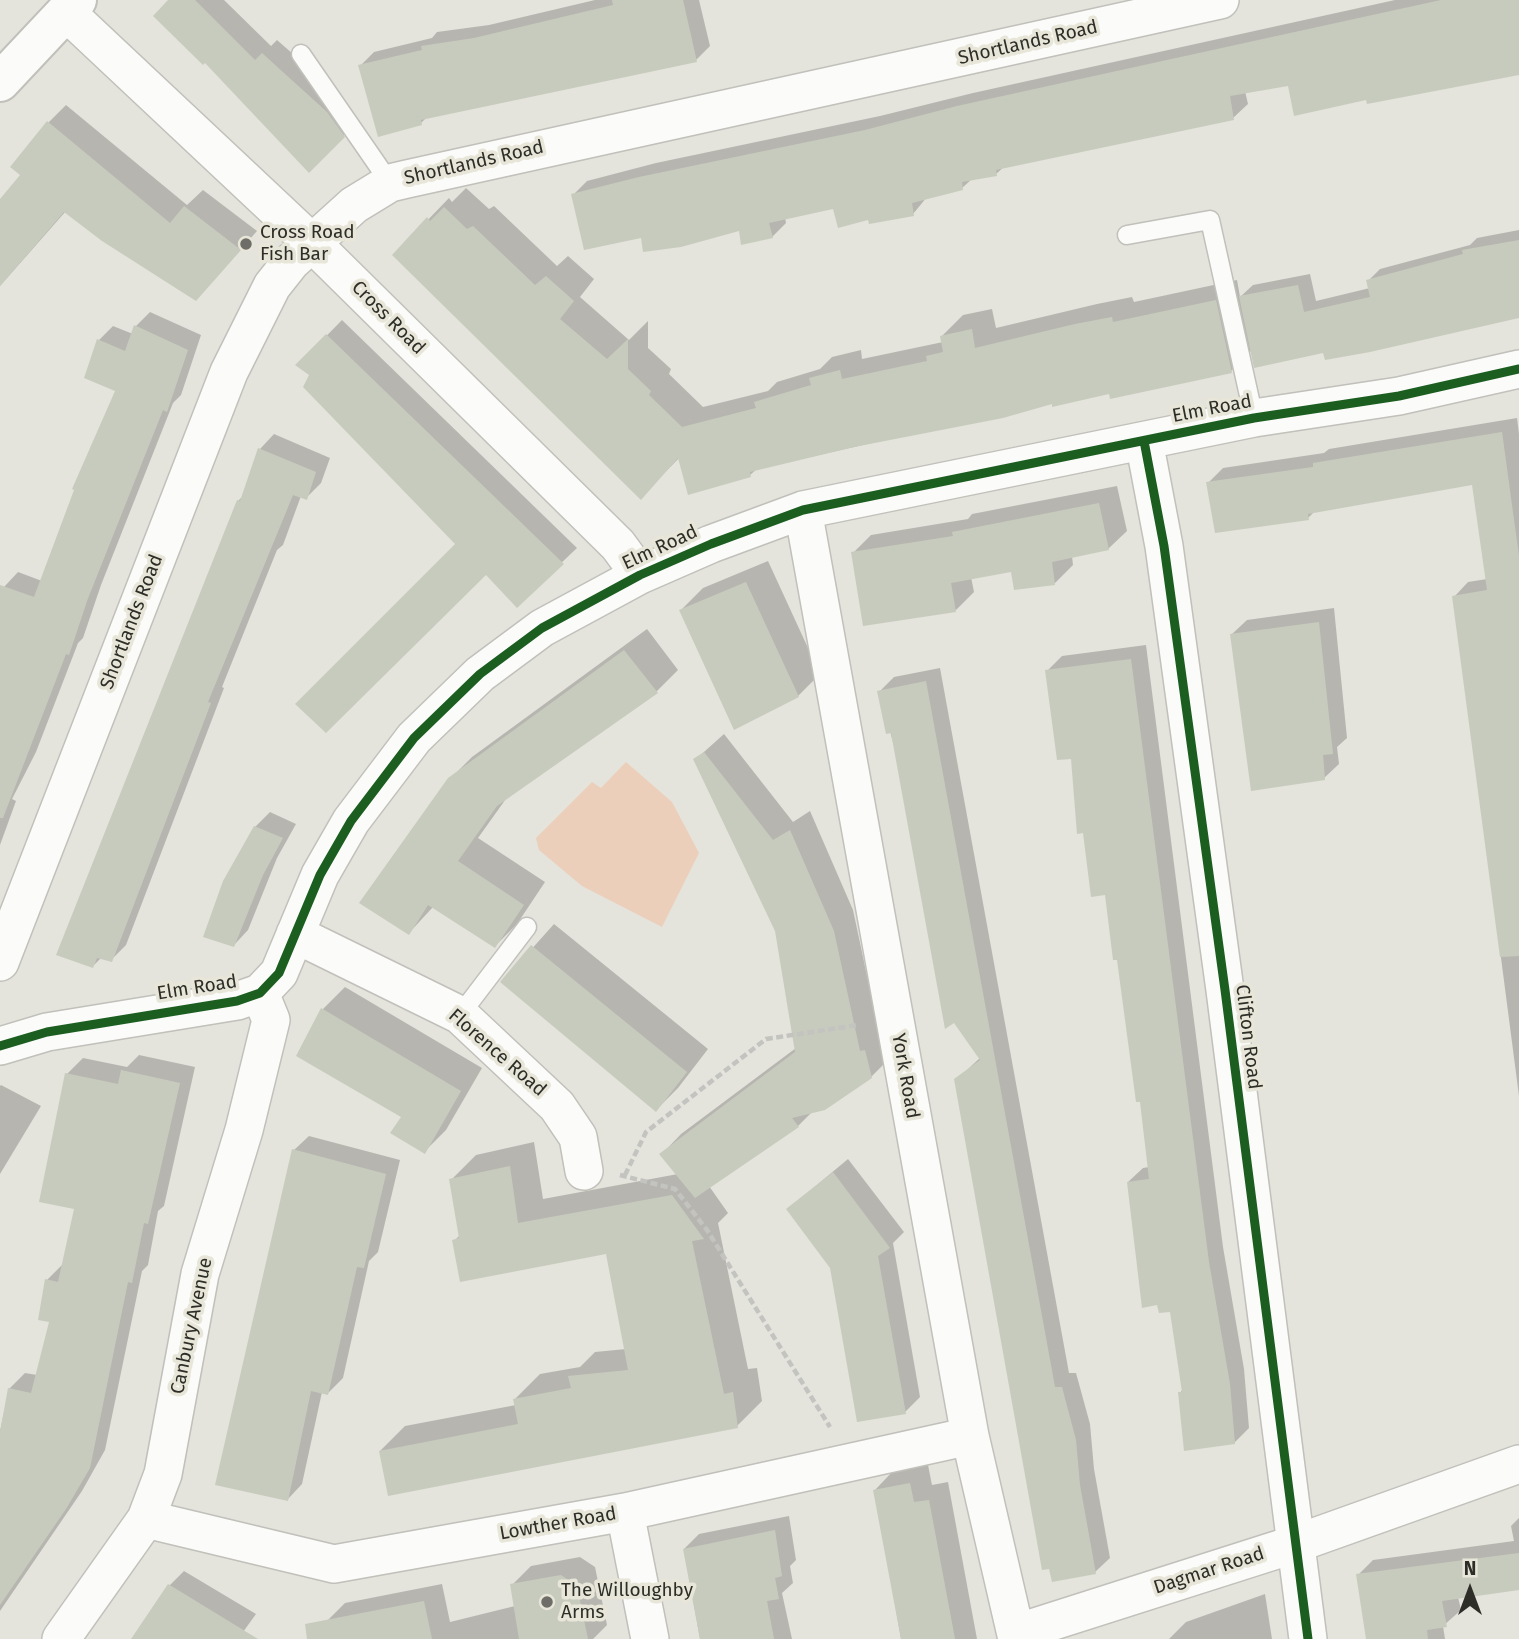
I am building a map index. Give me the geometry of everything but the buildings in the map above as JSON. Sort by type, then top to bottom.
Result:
[{"type":"street","name":"Shortlands Road","points":[[0,962],[229,373],[272,286],[311,242],[354,205],[390,183],[559,143],[1220,0]]},
{"type":"street","points":[[0,82],[72,6]]},
{"type":"street","name":"Cross Road","points":[[72,6],[618,545],[640,575]]},
{"type":"street","name":"Elm Road","points":[[0,1046],[47,1032],[237,1001],[260,993],[279,973],[320,875],[351,821],[414,738],[480,674],[542,628],[640,575],[711,544],[803,510],[1254,418],[1399,396],[1519,369]]},
{"type":"street","name":"Clifton Road","points":[[1144,440],[1164,546],[1223,977],[1308,1639]]},
{"type":"street","name":"York Road","points":[[803,510],[970,1436],[1017,1636]]},
{"type":"street","name":"Florence Road","points":[[295,934],[460,1015],[557,1105],[578,1137],[584,1171]]},
{"type":"street","name":"Canbury Avenue","points":[[61,1639],[146,1519],[163,1474],[200,1274],[244,1130],[271,1020],[260,993]]},
{"type":"street","name":"Lowther Road","points":[[146,1519],[334,1564],[625,1512],[970,1436]]},
{"type":"street","name":"Dagmar Road","points":[[1017,1636],[1295,1544],[1519,1464]]},
{"type":"street","points":[[625,1512],[650,1639]]},
{"type":"lane","points":[[301,54],[390,183]]},
{"type":"lane","points":[[1127,234],[1210,220],[1254,418]]},
{"type":"lane","points":[[460,1015],[527,927]]},
{"type":"path","points":[[625,1175],[646,1132],[766,1039],[894,1020]]},
{"type":"path","points":[[584,1171],[625,1175],[675,1189],[707,1230],[852,1461]]},
{"type":"shaded area","points":[[626,762],[672,802],[699,853],[662,927],[582,886],[539,850],[536,838],[592,782],[601,788]]},
{"type":"cycle path","points":[[0,1046],[47,1032],[237,1001],[260,993],[279,973],[320,875],[351,821],[414,738],[480,674],[542,628],[640,575],[711,544],[803,510],[1254,418],[1399,396],[1519,369]]},
{"type":"cycle path","points":[[1144,441],[1164,546],[1225,990],[1308,1639]]},
{"type":"place","name":"Cross Road Fish Bar","points":[[246,244]]},
{"type":"place","name":"The Willoughby Arms","points":[[547,1602]]}]
